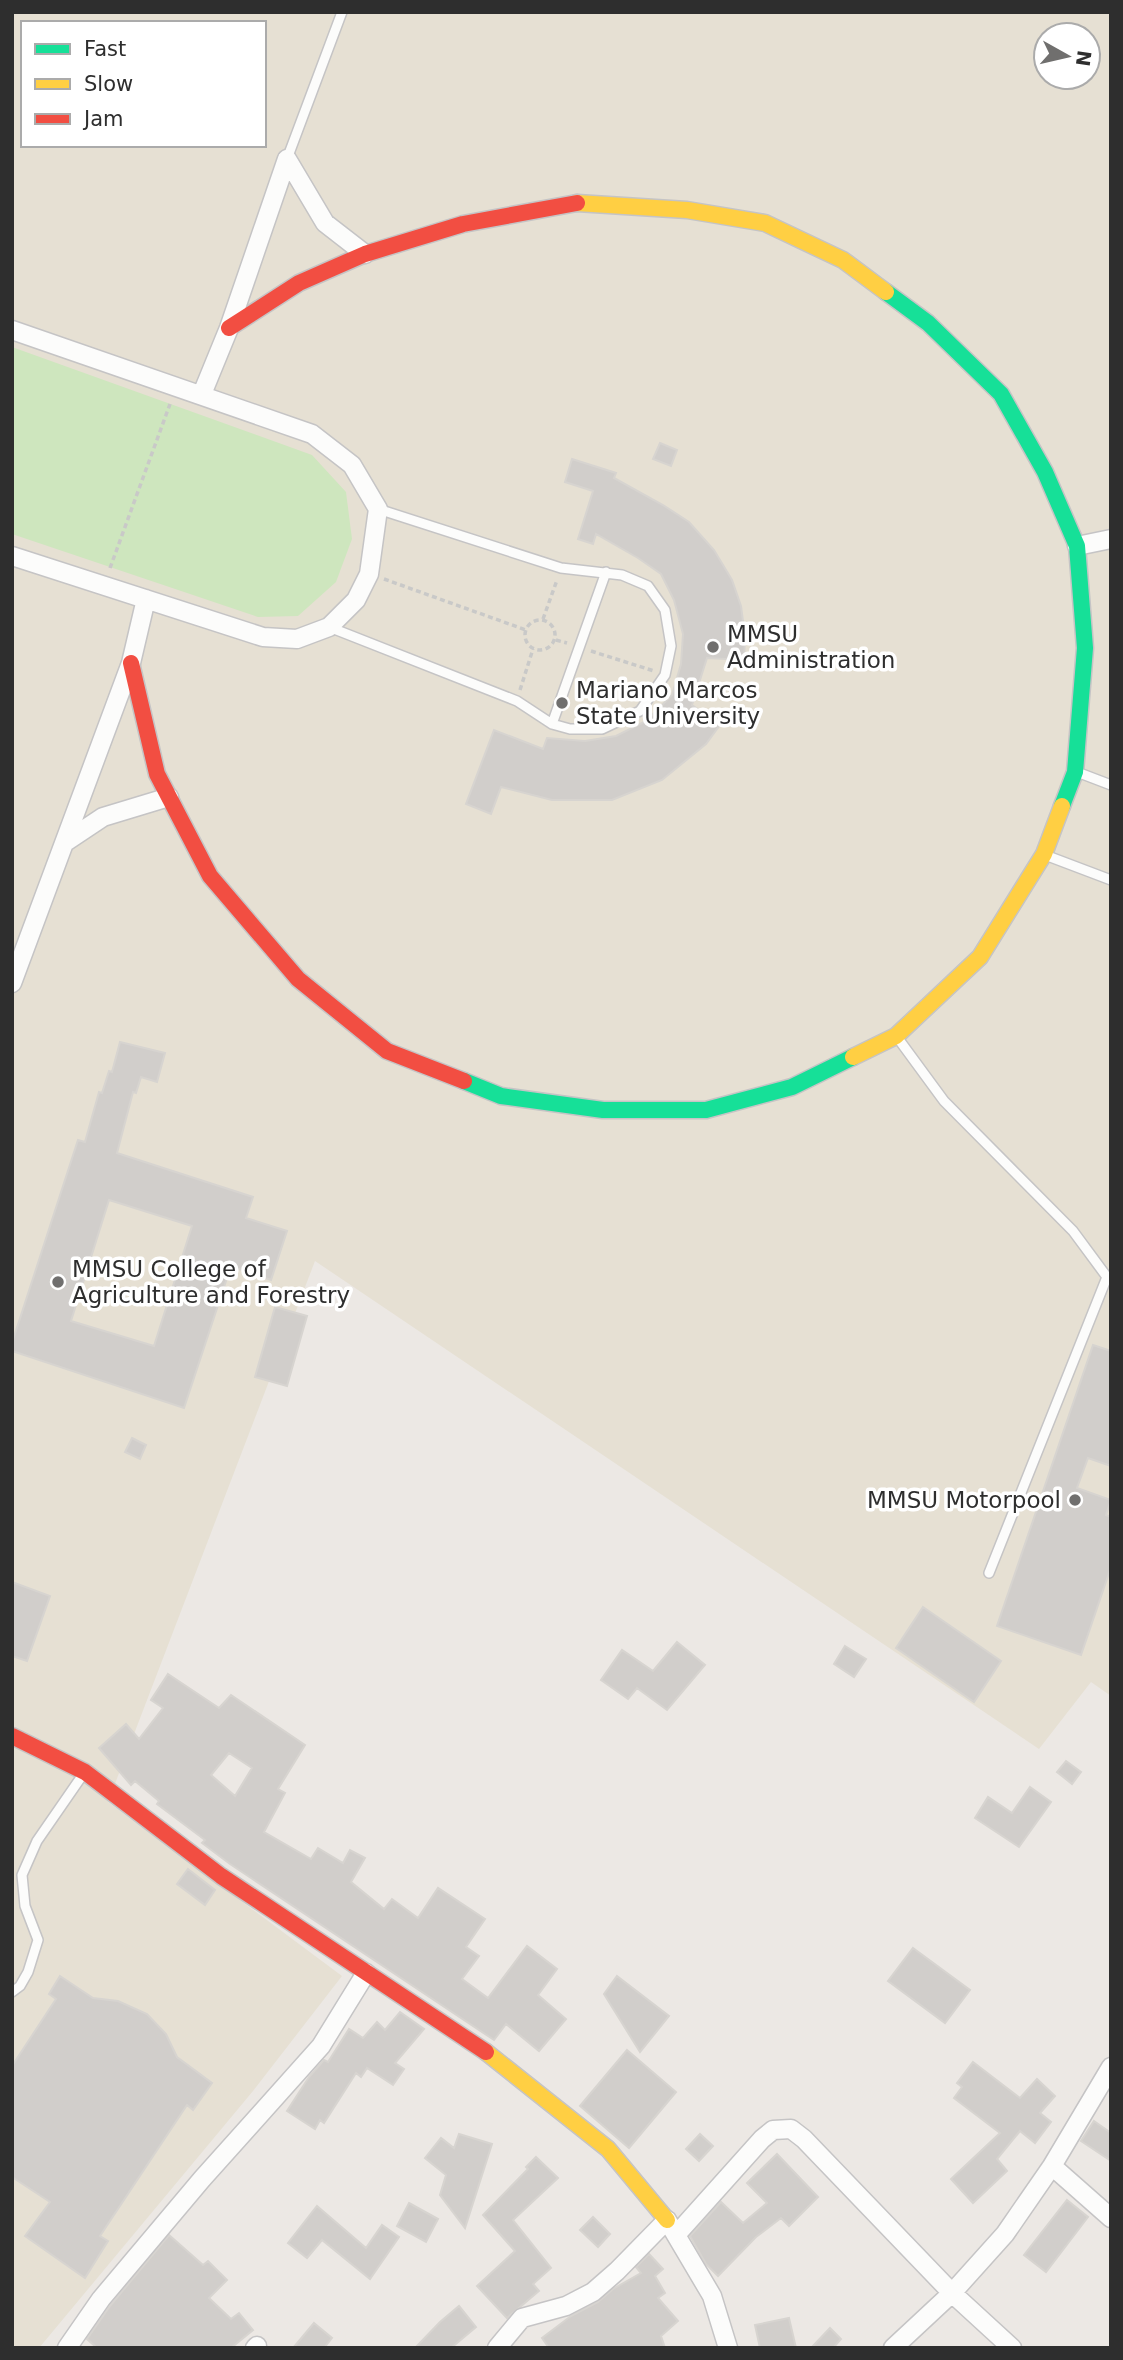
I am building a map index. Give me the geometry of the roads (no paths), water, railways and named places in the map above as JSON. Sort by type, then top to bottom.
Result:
[{"type":"street","points":[[287,159],[325,223],[365,254]]},
{"type":"street","points":[[202,394],[229,328],[287,159]]},
{"type":"street","points":[[131,663],[157,774],[210,876],[298,979],[387,1051],[501,1096],[603,1110],[706,1110],[792,1087],[896,1036],[980,957],[1044,854],[1075,772],[1085,648],[1077,546],[1045,472],[1001,394],[928,323],[843,260],[765,223],[687,210],[582,202],[463,224],[365,254],[299,283],[229,328]]},
{"type":"street","points":[[12,330],[312,434],[352,465],[377,509],[369,574],[356,600],[329,627],[297,639],[262,637],[12,556]]},
{"type":"street","points":[[1077,546],[1111,539]]},
{"type":"street","points":[[12,982],[131,663],[146,599]]},
{"type":"street","points":[[64,843],[103,817],[169,797]]},
{"type":"street","points":[[13,1738],[85,1772],[221,1876],[489,2054],[608,2149],[671,2228],[712,2296],[728,2348]]},
{"type":"street","points":[[67,2348],[126,2269],[321,2046],[366,1973]]},
{"type":"street","points":[[893,2348],[952,2293],[1005,2234],[1052,2166],[1111,2067]]},
{"type":"street","points":[[497,2348],[522,2318],[566,2306],[593,2292],[671,2228],[773,2130],[791,2129],[804,2139],[952,2293],[1012,2348]]},
{"type":"street","points":[[1052,2166],[1111,2218]]},
{"type":"lane","points":[[287,159],[342,12]]},
{"type":"lane","points":[[329,627],[517,701],[552,724],[570,729],[601,729],[640,711],[665,675],[671,646],[665,610],[648,586],[622,575],[561,568],[377,509]]},
{"type":"lane","points":[[552,724],[606,572]]},
{"type":"lane","points":[[1075,772],[1111,785]]},
{"type":"lane","points":[[1044,854],[1111,880]]},
{"type":"lane","points":[[896,1036],[944,1101],[1073,1231],[1109,1279],[989,1573]]},
{"type":"lane","points":[[12,1992],[20,1986],[28,1972],[38,1940],[25,1906],[22,1875],[37,1841],[85,1772]]},
{"type":"place","name":"MMSU Administration","points":[[713,647]]},
{"type":"place","name":"Mariano Marcos State University","points":[[562,703]]},
{"type":"place","name":"MMSU College of Agriculture and Forestry","points":[[58,1282]]},
{"type":"place","name":"MMSU Motorpool","points":[[1075,1500]]}]
